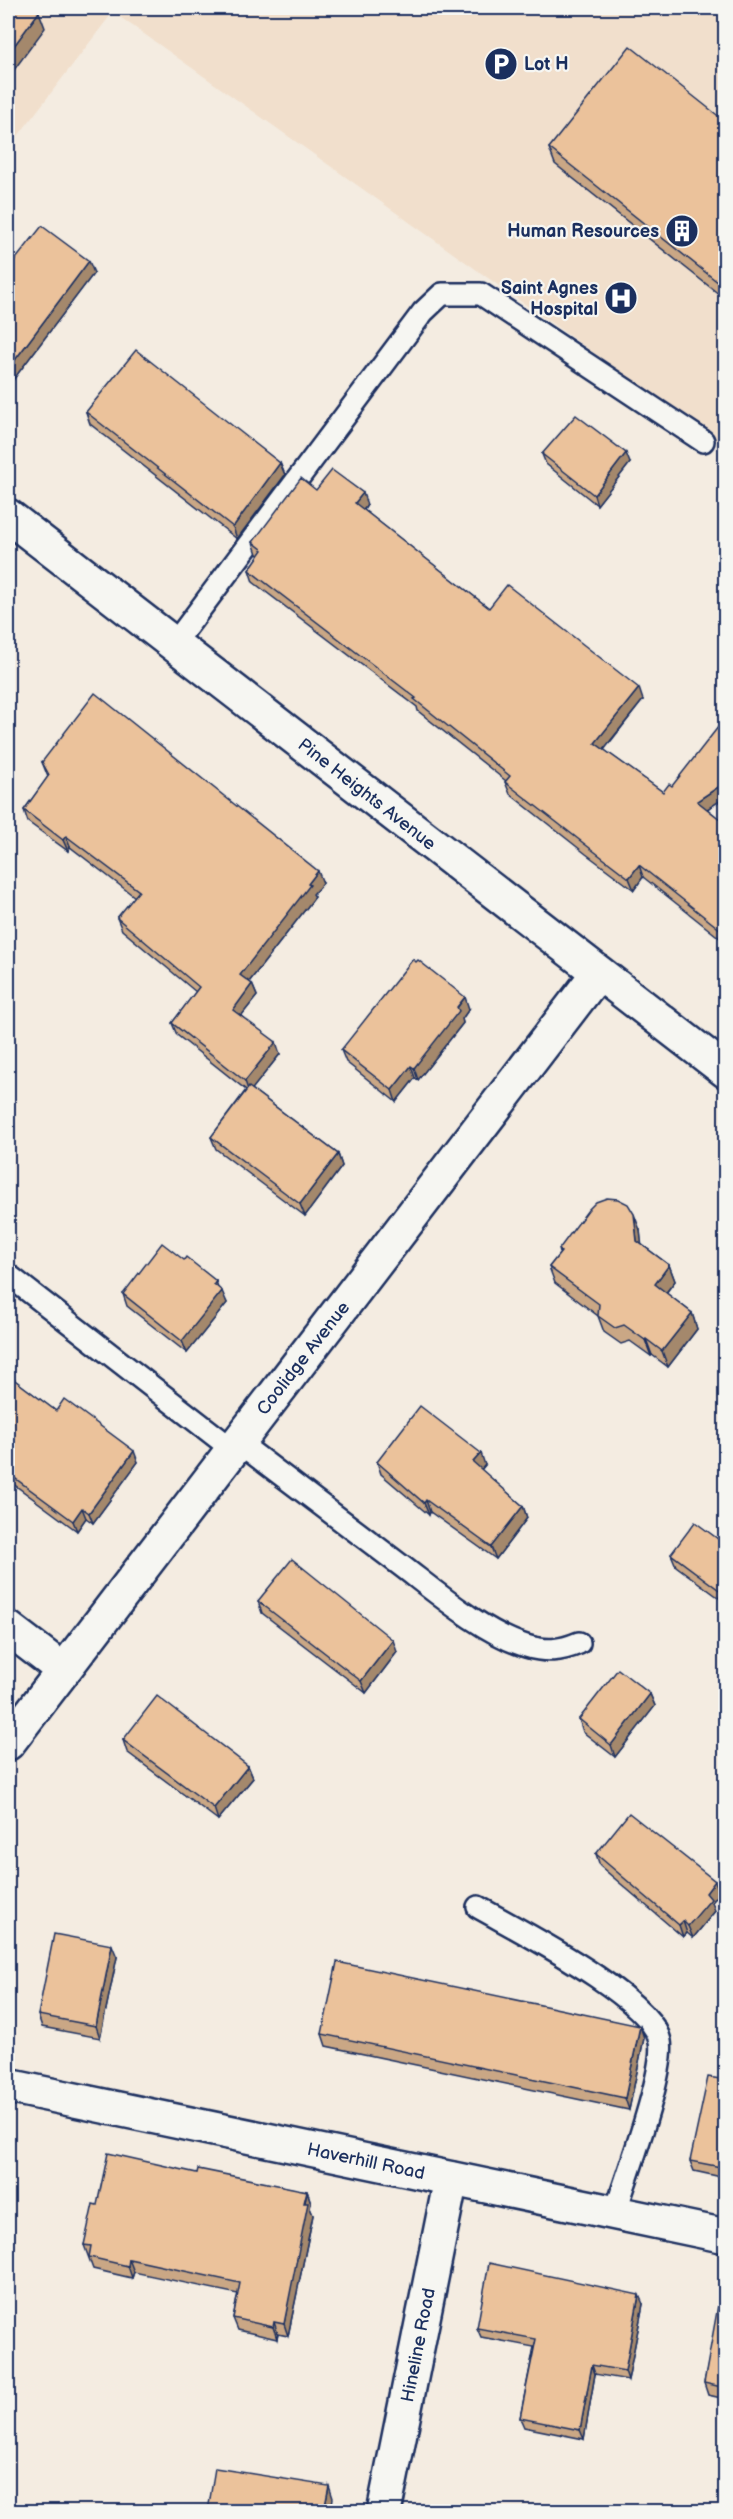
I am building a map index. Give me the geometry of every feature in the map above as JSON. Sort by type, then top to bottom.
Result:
[{"type":"street","name":"Pine Heights Avenue","points":[[8,516],[726,1071]]},
{"type":"street","name":"Coolidge Avenue","points":[[8,1743],[598,973]]},
{"type":"street","points":[[8,1628],[63,1670]]},
{"type":"street","name":"Haverhill Road","points":[[8,2086],[726,2236]]},
{"type":"street","name":"Hineline Road","points":[[384,2511],[451,2179]]},
{"type":"lane","points":[[174,644],[423,312],[442,294],[481,294],[703,441]]},
{"type":"lane","points":[[8,1275],[235,1446],[486,1626],[524,1645],[542,1650],[556,1651],[579,1643]]},
{"type":"lane","points":[[478,1907],[609,1983],[645,2016],[660,2040],[660,2067],[615,2213]]},
{"type":"shaded area","name":"Saint Agnes Hospital","points":[[8,8],[725,8],[725,446],[113,12],[8,149]]},
{"type":"building","points":[[8,8],[33,8],[39,12],[8,54]]},
{"type":"building","name":"Human Resources","points":[[630,46],[726,122],[726,275],[719,283],[549,148]]},
{"type":"building","points":[[42,226],[89,261],[9,368],[8,368],[8,269]]},
{"type":"building","points":[[136,350],[280,463],[233,527],[86,412]]},
{"type":"building","points":[[576,415],[626,453],[594,495],[542,454]]},
{"type":"building","points":[[332,470],[363,493],[355,503],[489,608],[507,585],[639,688],[595,743],[663,792],[669,784],[672,786],[726,717],[726,782],[697,801],[726,824],[726,934],[639,865],[629,878],[505,782],[510,776],[414,699],[416,698],[249,570],[263,550],[253,542],[301,478],[316,490]]},
{"type":"building","points":[[95,693],[318,871],[308,884],[310,885],[240,975],[252,984],[233,1010],[276,1042],[245,1081],[172,1023],[199,987],[117,918],[139,891],[66,836],[63,840],[24,810],[49,775],[42,762]]},
{"type":"building","points":[[413,959],[416,962],[418,960],[465,997],[457,1007],[459,1011],[414,1068],[411,1066],[392,1090],[341,1050]]},
{"type":"building","points":[[249,1087],[338,1154],[300,1204],[211,1137]]},
{"type":"building","points":[[607,1198],[618,1199],[628,1204],[634,1214],[637,1241],[669,1265],[655,1284],[692,1313],[662,1351],[624,1325],[615,1328],[598,1316],[599,1304],[549,1267],[561,1252],[559,1249],[588,1210],[596,1202]]},
{"type":"building","points":[[162,1243],[184,1260],[186,1257],[216,1281],[214,1284],[222,1291],[182,1341],[123,1294]]},
{"type":"building","points":[[8,1375],[56,1411],[64,1399],[134,1451],[89,1513],[82,1508],[73,1521],[8,1473]]},
{"type":"building","points":[[420,1406],[481,1453],[473,1462],[523,1506],[491,1547],[426,1500],[424,1503],[377,1462]]},
{"type":"building","points":[[695,1522],[726,1545],[726,1595],[671,1554]]},
{"type":"building","points":[[292,1559],[393,1640],[361,1681],[258,1601]]},
{"type":"building","points":[[618,1669],[650,1694],[611,1745],[579,1719]]},
{"type":"building","points":[[157,1696],[248,1766],[214,1808],[123,1740]]},
{"type":"building","points":[[629,1813],[715,1881],[706,1893],[711,1899],[688,1926],[683,1921],[679,1925],[596,1854]]},
{"type":"building","points":[[54,1934],[112,1945],[96,2026],[38,2015]]},
{"type":"building","points":[[337,1962],[640,2026],[625,2098],[322,2034]]},
{"type":"building","points":[[708,2077],[726,2080],[726,2168],[690,2161]]},
{"type":"building","points":[[108,2153],[197,2173],[198,2169],[307,2191],[304,2203],[308,2203],[284,2324],[274,2322],[273,2327],[233,2318],[240,2283],[129,2259],[128,2266],[89,2257],[91,2246],[84,2245],[93,2204],[97,2205]]},
{"type":"building","points":[[489,2263],[639,2295],[625,2371],[592,2365],[580,2430],[520,2418],[536,2339],[477,2328]]},
{"type":"building","points":[[723,2278],[726,2279],[726,2388],[704,2383]]},
{"type":"building","points":[[215,2468],[329,2486],[324,2511],[208,2511]]},
{"type":"place","name":"Lot H","points":[[501,64]]},
{"type":"place","name":"Human Resources","points":[[682,231]]},
{"type":"place","name":"Saint Agnes Hospital","points":[[621,298]]}]
